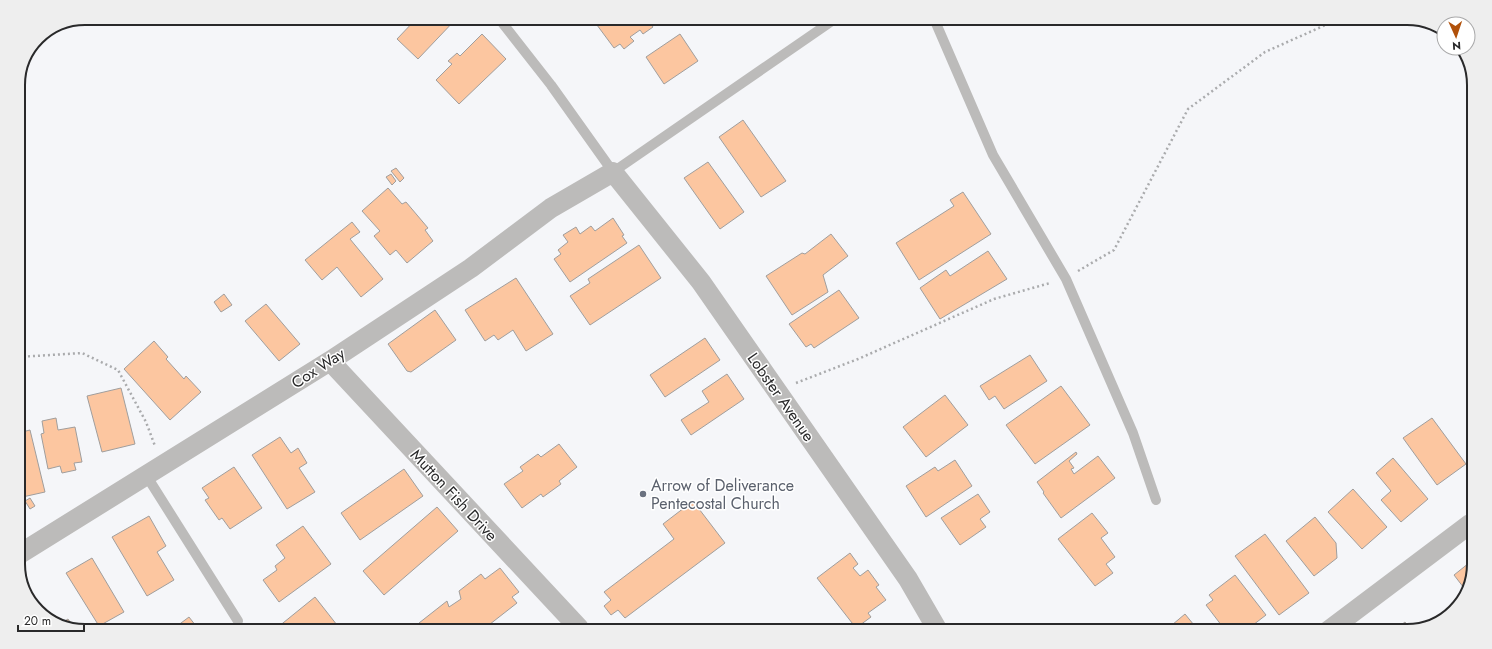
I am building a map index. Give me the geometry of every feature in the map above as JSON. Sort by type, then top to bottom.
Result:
[{"type":"street","name":"Cox Way","points":[[25,551],[330,361],[471,268],[551,208],[613,172]]},
{"type":"street","name":"Lobster Avenue","points":[[613,172],[701,282],[908,579],[934,624]]},
{"type":"street","name":"Mutton Fish Drive","points":[[330,361],[575,624]]},
{"type":"street","points":[[1337,624],[1467,526]]},
{"type":"lane","points":[[504,25],[551,85],[613,172],[826,25]]},
{"type":"lane","points":[[937,25],[993,155],[1066,279],[1133,433],[1156,500]]},
{"type":"lane","points":[[154,470],[238,621]]},
{"type":"path","points":[[776,390],[858,359],[994,299],[1066,279],[1114,250],[1188,109],[1265,52],[1326,25]]},
{"type":"path","points":[[25,357],[82,353],[118,370],[146,422],[154,470]]},
{"type":"building","points":[[410,25],[450,25],[418,59],[397,39]]},
{"type":"building","points":[[597,25],[652,25],[653,27],[643,34],[640,30],[630,37],[634,41],[624,49],[620,44],[614,48]]},
{"type":"building","points":[[482,34],[506,59],[459,104],[436,80],[452,64],[448,61],[457,53],[460,56]]},
{"type":"building","points":[[680,34],[698,61],[664,84],[646,57]]},
{"type":"building","points":[[743,120],[786,181],[761,197],[719,137]]},
{"type":"building","points":[[708,162],[744,212],[720,229],[684,178]]},
{"type":"building","points":[[396,168],[404,178],[400,182],[391,171]]},
{"type":"building","points":[[391,174],[396,181],[392,185],[386,177]]},
{"type":"building","points":[[388,188],[402,204],[406,202],[428,228],[425,230],[433,241],[407,263],[396,250],[390,255],[374,236],[380,231],[362,211]]},
{"type":"building","points":[[963,192],[991,234],[919,280],[896,243],[954,206],[950,200]]},
{"type":"building","points":[[613,218],[624,235],[622,236],[627,243],[570,282],[554,259],[561,254],[558,250],[568,242],[563,235],[576,227],[580,234],[591,226],[595,231]]},
{"type":"building","points":[[352,222],[360,232],[350,239],[383,279],[361,297],[337,267],[322,280],[305,260]]},
{"type":"building","points":[[831,234],[848,256],[823,275],[828,292],[792,315],[766,276],[802,253],[805,254]]},
{"type":"building","points":[[639,245],[661,278],[590,325],[570,296],[590,283],[588,279]]},
{"type":"building","points":[[988,251],[1007,279],[940,319],[920,288],[946,270],[950,276]]},
{"type":"building","points":[[516,278],[553,334],[526,351],[513,330],[498,340],[494,335],[485,341],[465,310]]},
{"type":"building","points":[[839,290],[859,318],[814,348],[811,344],[806,347],[789,324]]},
{"type":"building","points":[[224,294],[232,305],[221,312],[214,302]]},
{"type":"building","points":[[266,304],[300,344],[279,361],[245,321]]},
{"type":"building","points":[[435,310],[456,340],[411,372],[407,371],[388,344]]},
{"type":"building","points":[[705,338],[720,360],[665,397],[650,375]]},
{"type":"building","points":[[154,341],[168,357],[166,359],[184,379],[186,376],[201,392],[170,420],[124,369]]},
{"type":"building","points":[[1030,355],[1047,381],[1004,409],[995,396],[989,400],[980,386]]},
{"type":"building","points":[[727,374],[744,399],[691,435],[681,420],[709,402],[702,391]]},
{"type":"building","points":[[1061,386],[1090,425],[1035,464],[1006,425]]},
{"type":"building","points":[[121,388],[135,444],[102,452],[87,396]]},
{"type":"building","points":[[945,395],[968,425],[926,457],[903,427]]},
{"type":"building","points":[[56,418],[58,430],[75,427],[82,462],[74,463],[76,470],[62,473],[60,466],[48,469],[41,434],[44,433],[42,421]]},
{"type":"building","points":[[1432,418],[1466,464],[1437,485],[1403,438]]},
{"type":"building","points":[[30,430],[45,492],[25,496],[25,431]]},
{"type":"building","points":[[280,437],[291,453],[298,448],[307,463],[299,468],[315,492],[287,509],[252,455]]},
{"type":"building","points":[[559,444],[577,467],[559,481],[561,484],[543,497],[541,494],[522,508],[504,484],[523,471],[520,467],[538,454],[541,457]]},
{"type":"building","points":[[1076,452],[1077,454],[1069,461],[1074,468],[1071,469],[1074,474],[1098,456],[1115,478],[1061,518],[1037,482]]},
{"type":"building","points":[[1393,458],[1428,499],[1401,522],[1381,500],[1391,491],[1376,473]]},
{"type":"building","points":[[955,460],[972,486],[926,517],[906,486],[935,467],[938,471]]},
{"type":"building","points":[[234,467],[262,508],[230,529],[222,518],[219,520],[205,500],[209,498],[202,488]]},
{"type":"building","points":[[404,469],[423,496],[360,540],[341,513]]},
{"type":"building","points":[[1353,489],[1387,527],[1362,549],[1328,512]]},
{"type":"building","points":[[978,494],[990,512],[980,519],[986,527],[960,545],[941,518]]},
{"type":"building","points":[[30,498],[35,506],[30,509],[25,501]]},
{"type":"building","points":[[693,501],[725,543],[625,618],[618,610],[611,615],[604,606],[611,600],[604,592],[674,539],[663,524]]},
{"type":"building","points":[[437,507],[458,531],[384,595],[363,571]]},
{"type":"building","points":[[1092,513],[1108,533],[1101,538],[1115,557],[1106,564],[1113,573],[1095,586],[1058,539]]},
{"type":"building","points":[[149,516],[166,546],[157,552],[174,580],[147,596],[112,537]]},
{"type":"building","points":[[1315,517],[1336,543],[1337,558],[1314,576],[1286,541]]},
{"type":"building","points":[[303,526],[331,564],[279,602],[263,580],[277,570],[275,566],[285,558],[276,545]]},
{"type":"building","points":[[1265,534],[1309,593],[1279,615],[1235,556]]},
{"type":"building","points":[[850,553],[858,564],[853,568],[860,576],[868,570],[879,585],[876,587],[886,600],[868,613],[871,617],[861,624],[853,624],[817,578]]},
{"type":"building","points":[[92,558],[124,612],[103,624],[98,624],[66,573]]},
{"type":"building","points":[[1467,565],[1466,576],[1462,586],[1454,575]]},
{"type":"building","points":[[500,568],[519,592],[512,597],[517,603],[490,624],[419,623],[447,601],[449,607],[461,599],[459,591],[481,574],[485,579]]},
{"type":"building","points":[[1235,575],[1266,615],[1254,624],[1220,624],[1206,605],[1213,600],[1209,595]]},
{"type":"building","points":[[315,597],[336,624],[282,624]]},
{"type":"building","points":[[1185,614],[1193,624],[1173,624]]},
{"type":"building","points":[[189,617],[194,624],[180,624]]},
{"type":"place","name":"Arrow of Deliverance Pentecostal Church","points":[[643,494]]}]
